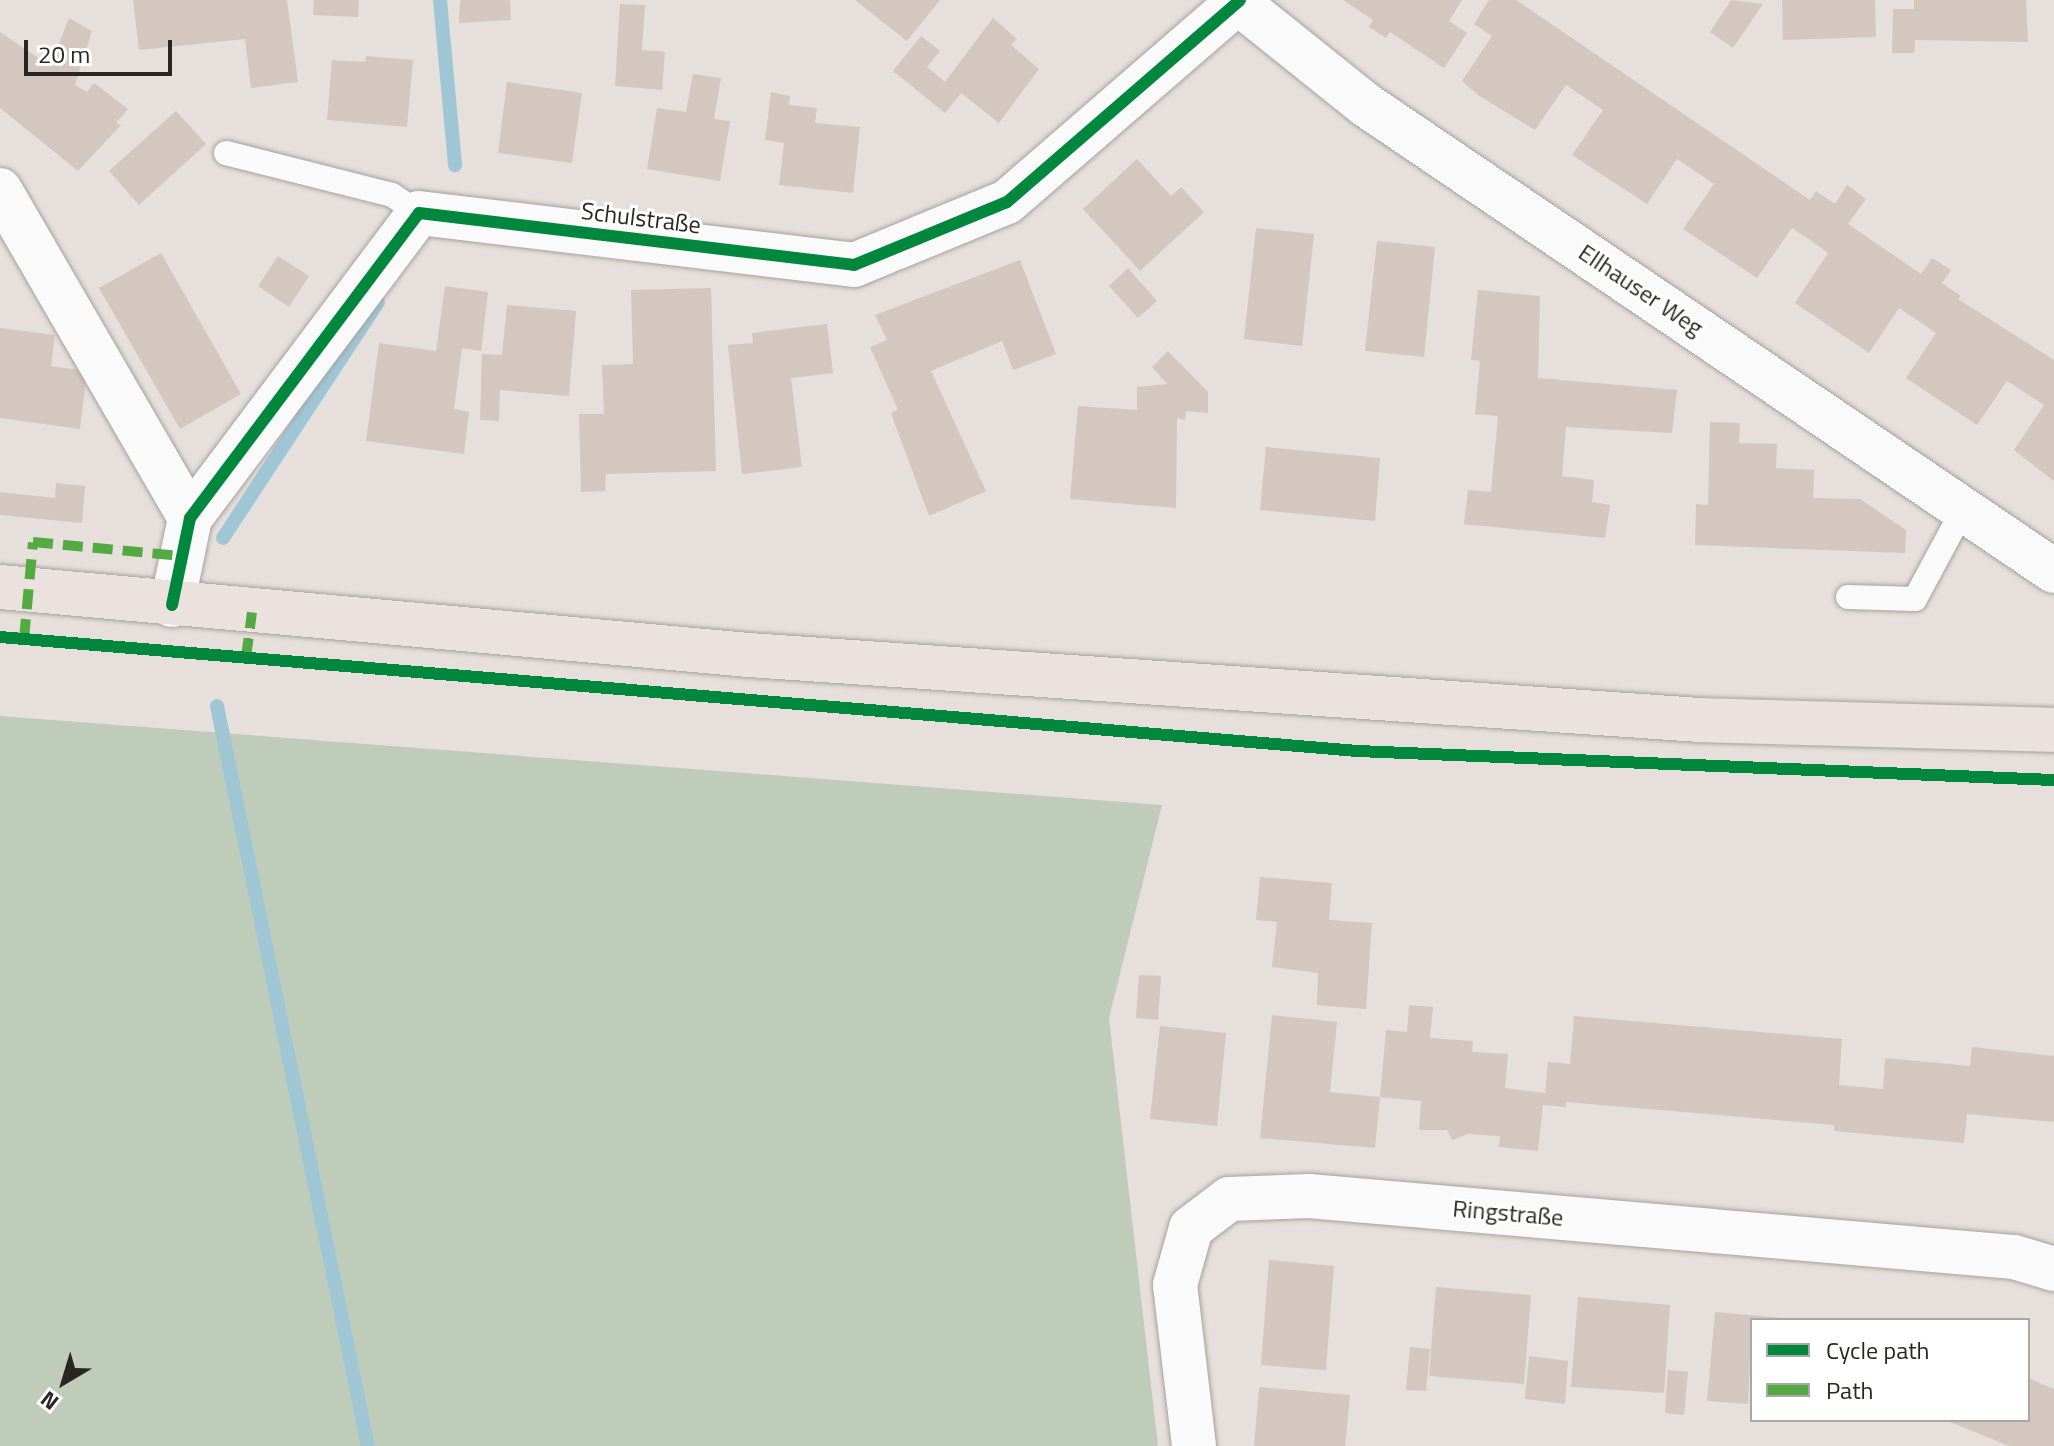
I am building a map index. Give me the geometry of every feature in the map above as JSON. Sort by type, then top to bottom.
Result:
[{"type":"main road","points":[[0,587],[172,605],[765,656],[1684,719],[2054,730]]},
{"type":"street","name":"Schulstraße","points":[[419,213],[854,265],[1007,202],[1238,1]]},
{"type":"street","name":"Ellhauser Weg","points":[[1238,1],[1366,105],[2054,571]]},
{"type":"street","points":[[0,190],[190,518]]},
{"type":"street","points":[[172,605],[190,518],[419,213]]},
{"type":"street","name":"Ringstraße","points":[[1194,1446],[1175,1285],[1191,1228],[1229,1199],[1340,1198],[2014,1257],[2054,1269]]},
{"type":"lane","points":[[226,153],[392,195],[419,213]]},
{"type":"lane","points":[[1848,597],[1915,599],[1964,508]]},
{"type":"green space","points":[[0,716],[1162,805],[1109,1018],[1158,1446],[0,1446]]},
{"type":"building","points":[[133,0],[287,0],[298,82],[251,88],[245,39],[139,50]]},
{"type":"building","points":[[314,0],[359,0],[358,17],[313,15]]},
{"type":"building","points":[[460,0],[510,0],[511,20],[459,23]]},
{"type":"building","points":[[855,0],[940,0],[907,41]]},
{"type":"building","points":[[1343,0],[1462,0],[1449,21],[1467,33],[1444,68],[1390,32],[1386,38],[1369,27],[1373,20]]},
{"type":"building","points":[[1489,0],[1516,0],[1810,200],[1816,191],[1835,204],[1847,185],[1866,199],[1848,224],[1921,274],[1932,258],[1951,270],[1942,283],[1961,296],[1958,299],[2054,360],[2054,481],[2014,450],[2044,405],[2007,381],[1977,425],[1906,378],[1936,333],[1899,308],[1869,353],[1795,303],[1828,253],[1810,240],[1792,228],[1757,278],[1683,229],[1714,184],[1677,159],[1647,204],[1572,155],[1603,110],[1566,85],[1535,130],[1478,95],[1462,81],[1492,36],[1474,24]]},
{"type":"building","points":[[1731,0],[1763,4],[1733,48],[1710,32]]},
{"type":"building","points":[[1782,0],[1875,0],[1876,37],[1783,40]]},
{"type":"building","points":[[1914,0],[2026,0],[2028,42],[1915,40],[1914,53],[1892,53],[1893,9],[1914,9]]},
{"type":"building","points":[[620,4],[645,5],[642,50],[665,52],[662,90],[615,86]]},
{"type":"building","points":[[69,18],[92,31],[75,85],[87,92],[94,83],[128,109],[116,123],[121,125],[78,171],[0,108],[0,32],[50,66]]},
{"type":"building","points":[[993,18],[1017,39],[1011,45],[1039,69],[999,123],[961,93],[945,113],[893,71],[921,36],[940,51],[927,67],[945,82]]},
{"type":"building","points":[[366,56],[413,60],[407,127],[327,120],[332,60],[365,62]]},
{"type":"building","points":[[693,74],[721,78],[714,119],[730,121],[720,181],[647,169],[657,108],[686,112]]},
{"type":"building","points":[[507,82],[582,93],[572,163],[498,153]]},
{"type":"building","points":[[771,92],[790,96],[789,105],[817,108],[815,123],[860,127],[853,193],[779,185],[784,143],[765,140]]},
{"type":"building","points":[[176,111],[206,144],[139,205],[109,171]]},
{"type":"building","points":[[1137,159],[1171,196],[1181,187],[1204,212],[1140,271],[1083,209]]},
{"type":"building","points":[[1256,228],[1314,234],[1302,346],[1244,339]]},
{"type":"building","points":[[1377,241],[1435,247],[1424,357],[1365,351]]},
{"type":"building","points":[[161,253],[241,394],[180,429],[99,288]]},
{"type":"building","points":[[278,256],[309,276],[289,307],[258,286]]},
{"type":"building","points":[[1020,260],[1056,354],[1013,370],[1002,341],[931,371],[986,491],[929,516],[891,413],[898,410],[870,347],[887,340],[875,315]]},
{"type":"building","points":[[1128,268],[1157,301],[1138,318],[1109,286]]},
{"type":"building","points":[[445,286],[488,292],[481,351],[462,348],[454,409],[469,412],[464,454],[366,441],[379,343],[436,351]]},
{"type":"building","points":[[711,288],[716,471],[606,474],[605,491],[581,492],[579,414],[604,414],[602,365],[633,364],[631,290]]},
{"type":"building","points":[[1478,290],[1540,296],[1538,378],[1677,390],[1672,433],[1566,427],[1562,476],[1594,480],[1592,502],[1610,505],[1605,538],[1464,524],[1468,490],[1491,492],[1498,416],[1475,414],[1480,361],[1471,360]]},
{"type":"building","points":[[507,305],[576,311],[569,396],[500,390],[499,421],[480,420],[482,354],[502,355]]},
{"type":"building","points":[[827,324],[833,373],[791,378],[802,467],[742,474],[728,345],[753,343],[752,333]]},
{"type":"building","points":[[0,328],[55,335],[51,366],[87,371],[80,429],[0,418]]},
{"type":"building","points":[[1168,351],[1208,392],[1208,413],[1186,411],[1185,420],[1177,418],[1176,508],[1070,499],[1078,406],[1137,410],[1137,387],[1167,384],[1152,367]]},
{"type":"building","points":[[1710,422],[1740,423],[1739,443],[1777,444],[1776,468],[1814,470],[1813,498],[1860,499],[1906,530],[1905,553],[1695,545],[1696,504],[1708,505]]},
{"type":"building","points":[[1266,447],[1380,458],[1375,521],[1260,510]]},
{"type":"building","points":[[56,483],[85,486],[82,523],[0,515],[0,492],[55,498]]},
{"type":"building","points":[[1260,877],[1332,883],[1329,920],[1372,923],[1366,1009],[1317,1005],[1318,973],[1272,967],[1277,922],[1256,920]]},
{"type":"building","points":[[1139,975],[1161,976],[1158,1020],[1136,1018]]},
{"type":"building","points":[[1409,1005],[1433,1007],[1430,1038],[1473,1041],[1472,1052],[1508,1054],[1505,1088],[1545,1093],[1548,1062],[1570,1064],[1574,1016],[1842,1039],[1839,1085],[1883,1089],[1885,1058],[1970,1066],[1972,1047],[2054,1056],[2054,1122],[1967,1114],[1964,1143],[1834,1131],[1834,1125],[1566,1102],[1566,1107],[1543,1105],[1538,1151],[1499,1147],[1500,1136],[1468,1134],[1452,1140],[1447,1130],[1419,1130],[1421,1101],[1380,1097],[1386,1030],[1407,1032]]},
{"type":"building","points":[[1272,1015],[1337,1022],[1330,1092],[1380,1097],[1375,1148],[1260,1138]]},
{"type":"building","points":[[1160,1026],[1226,1033],[1217,1126],[1150,1119]]},
{"type":"building","points":[[1269,1260],[1334,1266],[1326,1370],[1261,1365]]},
{"type":"building","points":[[1436,1287],[1531,1295],[1524,1384],[1429,1376]]},
{"type":"building","points":[[1578,1297],[1670,1305],[1664,1393],[1571,1387]]},
{"type":"building","points":[[1715,1312],[1784,1318],[1750,1318],[1748,1404],[1707,1401]]},
{"type":"building","points":[[1410,1347],[1430,1349],[1426,1391],[1406,1390]]},
{"type":"building","points":[[1529,1356],[1568,1361],[1565,1404],[1525,1399]]},
{"type":"building","points":[[1668,1370],[1688,1372],[1684,1415],[1665,1413]]},
{"type":"building","points":[[2030,1379],[2054,1389],[2054,1446],[2009,1446],[1950,1422],[2030,1422]]},
{"type":"building","points":[[1259,1387],[1350,1395],[1345,1446],[1254,1446]]},
{"type":"waterway","points":[[440,0],[455,165]]},
{"type":"waterway","points":[[223,538],[378,302]]},
{"type":"waterway","points":[[217,706],[368,1446]]},
{"type":"marked path","points":[[24,639],[33,542],[182,556]]},
{"type":"marked path","points":[[246,658],[252,612]]},
{"type":"cycle path","points":[[172,605],[190,518],[419,213],[854,265],[1007,202],[1240,0]]},
{"type":"cycle path","points":[[0,637],[1358,751],[2054,780]]}]
